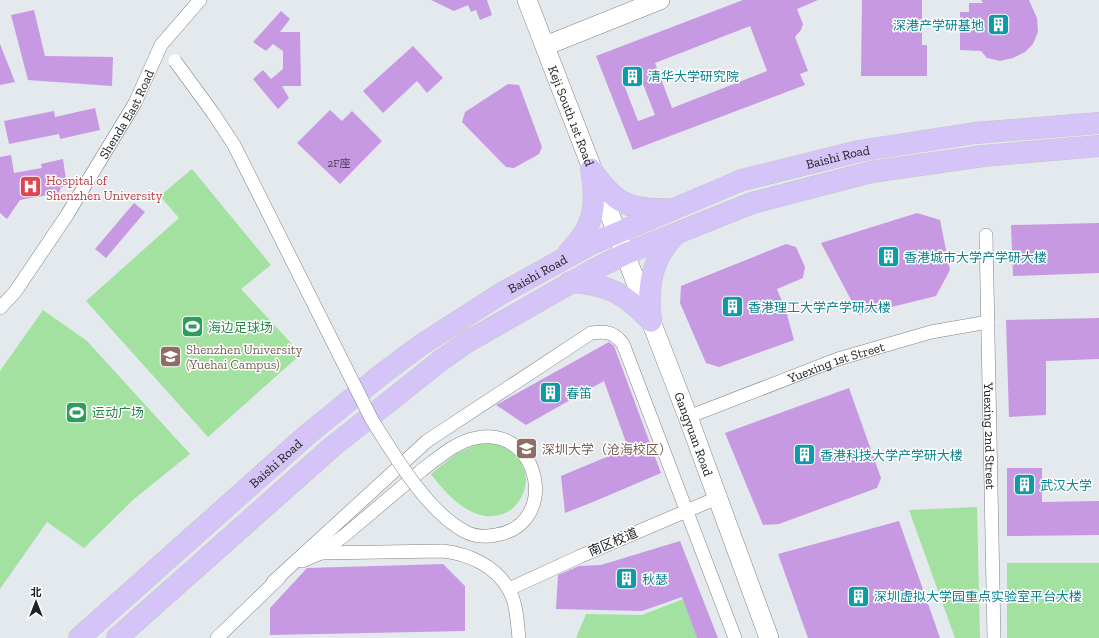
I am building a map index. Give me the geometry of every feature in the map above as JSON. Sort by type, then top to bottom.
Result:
[{"type":"main road","name":"Baishi Road","points":[[78,638],[308,434],[382,374],[459,320],[562,259],[617,232],[742,180],[859,151],[975,134],[1099,123]]},
{"type":"main road","name":"Baishi Road","points":[[117,638],[332,447],[434,365],[467,342],[570,282],[625,254],[752,203],[871,172],[983,156],[1099,146]]},
{"type":"main road","points":[[591,169],[607,192],[617,200],[637,207],[672,208]]},
{"type":"main road","points":[[562,259],[578,243],[590,224],[594,207],[594,188],[591,169]]},
{"type":"main road","points":[[651,321],[649,290],[654,267],[666,244],[678,233]]},
{"type":"main road","points":[[570,282],[599,286],[616,292],[627,298],[651,321]]},
{"type":"street","name":"Shenda East Road","points":[[0,308],[15,292],[67,215],[135,103],[162,45],[200,0]]},
{"type":"street","name":"Keji South 1st Road","points":[[528,0],[591,169],[617,232]]},
{"type":"street","points":[[545,46],[660,0]]},
{"type":"street","points":[[162,45],[213,113],[234,146],[372,420],[404,469],[409,475],[413,480],[422,492],[456,526],[465,532],[482,536],[501,535],[520,524],[530,511],[536,493],[535,476],[532,467],[524,454],[502,439],[483,437],[468,440],[447,451],[422,470],[416,475],[410,480],[386,500],[345,535],[321,552],[301,562],[273,582]]},
{"type":"street","name":"Gangyuan Road","points":[[617,232],[688,417],[769,638]]},
{"type":"street","name":"Yuexing 2nd Street","points":[[986,234],[994,638]]},
{"type":"street","name":"Yuexing 1st Street","points":[[688,417],[838,359],[931,332],[988,322]]},
{"type":"street","points":[[217,638],[273,582],[427,441],[591,333],[605,331],[616,336],[623,344],[736,638]]},
{"type":"street","name":"南区校道","points":[[509,589],[581,556],[717,498]]},
{"type":"street","points":[[321,552],[443,551],[459,553],[471,557],[499,575],[509,589],[516,611],[519,638]]},
{"type":"green space","name":"海边足球场","points":[[192,169],[271,265],[241,289],[301,354],[208,437],[86,301],[179,218],[160,196]]},
{"type":"green space","name":"运动广场","points":[[43,310],[87,341],[190,454],[134,499],[84,548],[47,522],[0,589],[0,371]]},
{"type":"green space","points":[[478,444],[497,444],[513,452],[522,464],[526,477],[524,491],[518,503],[508,512],[494,516],[477,514],[470,511],[451,497],[431,474],[457,453]]},
{"type":"green space","points":[[977,507],[980,638],[955,638],[909,510]]},
{"type":"green space","points":[[1007,563],[1099,563],[1099,638],[1007,638]]},
{"type":"green space","points":[[683,599],[697,638],[576,638],[586,614],[642,615]]},
{"type":"building","points":[[431,0],[487,0],[492,15],[480,20],[476,10],[471,12],[468,5],[454,11]]},
{"type":"building","name":"清华大学研究院","points":[[743,0],[818,0],[797,9],[803,24],[801,30],[795,37],[808,71],[800,74],[805,85],[633,150],[596,56]],"holes":[[[750,26],[767,71],[672,108],[655,63]],[[641,79],[655,115],[638,121],[624,85]]]},
{"type":"building","points":[[862,0],[922,0],[922,45],[927,45],[927,76],[861,76]]},
{"type":"building","name":"深港产学研基地","points":[[981,0],[1029,0],[1037,18],[1038,32],[1033,44],[1025,52],[1013,58],[1000,61],[987,58],[981,51],[960,50],[960,12],[969,12],[969,3],[983,3]]},
{"type":"building","points":[[34,10],[45,56],[113,57],[112,86],[28,80],[11,15]]},
{"type":"building","points":[[281,11],[290,19],[280,32],[300,32],[301,86],[282,86],[289,98],[278,109],[253,79],[263,70],[271,79],[283,69],[283,51],[273,44],[266,51],[253,42]]},
{"type":"building","points":[[0,44],[15,82],[0,85]]},
{"type":"building","points":[[413,46],[443,78],[427,93],[417,81],[383,113],[363,91]]},
{"type":"building","points":[[508,84],[519,85],[542,147],[539,154],[514,168],[506,167],[462,122],[465,112]]},
{"type":"building","points":[[95,108],[100,130],[60,139],[59,134],[9,144],[4,121],[54,111],[55,117]]},
{"type":"building","points":[[330,110],[342,121],[352,111],[382,141],[340,184],[297,143]]},
{"type":"building","name":"Hospital of Shenzhen University","points":[[11,155],[14,173],[42,168],[41,164],[63,159],[67,186],[61,187],[59,193],[20,200],[7,219],[0,213],[0,157]]},
{"type":"building","points":[[134,203],[145,212],[106,258],[95,249]]},
{"type":"building","name":"香港城市大学产学研大楼","points":[[917,213],[940,220],[950,270],[936,296],[859,315],[821,243]]},
{"type":"building","points":[[1099,223],[1099,273],[1013,276],[1011,225]]},
{"type":"building","name":"香港理工大学产学研大楼","points":[[786,244],[796,247],[805,267],[803,278],[777,289],[786,311],[794,340],[719,367],[706,363],[680,303],[681,286]]},
{"type":"building","points":[[1099,318],[1099,359],[1046,361],[1046,415],[1009,417],[1006,320]]},
{"type":"building","points":[[609,342],[614,346],[661,473],[565,513],[561,476],[628,448],[604,381],[526,425],[496,405]]},
{"type":"building","name":"香港科技大学产学研大楼","points":[[849,388],[881,478],[877,488],[779,524],[763,525],[725,433]]},
{"type":"building","name":"武汉大学","points":[[1007,468],[1042,468],[1042,502],[1099,501],[1099,535],[1007,536]]},
{"type":"building","name":"深圳虚拟大学园重点实验室平台大楼","points":[[899,521],[940,638],[808,638],[778,554]]},
{"type":"building","name":"秋瑟","points":[[680,541],[718,638],[697,638],[682,597],[642,611],[556,609],[558,575],[579,566],[601,565]]},
{"type":"building","points":[[443,564],[465,586],[465,631],[270,635],[270,608],[307,568]]},
{"type":"place","name":"深港产学研基地","points":[[999,25]]},
{"type":"place","name":"清华大学研究院","points":[[632,76]]},
{"type":"place","name":"Hospital of Shenzhen University","points":[[30,187]]},
{"type":"place","name":"香港城市大学产学研大楼","points":[[888,257]]},
{"type":"place","name":"香港理工大学产学研大楼","points":[[733,307]]},
{"type":"place","name":"海边足球场","points":[[193,327]]},
{"type":"place","name":"Shenzhen University (Yuehai Campus)","points":[[170,356]]},
{"type":"place","name":"春笛","points":[[550,393]]},
{"type":"place","name":"运动广场","points":[[76,412]]},
{"type":"place","name":"深圳大学（沧海校区）","points":[[527,449]]},
{"type":"place","name":"香港科技大学产学研大楼","points":[[804,455]]},
{"type":"place","name":"武汉大学","points":[[1025,485]]},
{"type":"place","name":"秋瑟","points":[[626,579]]},
{"type":"place","name":"深圳虚拟大学园重点实验室平台大楼","points":[[859,596]]}]
